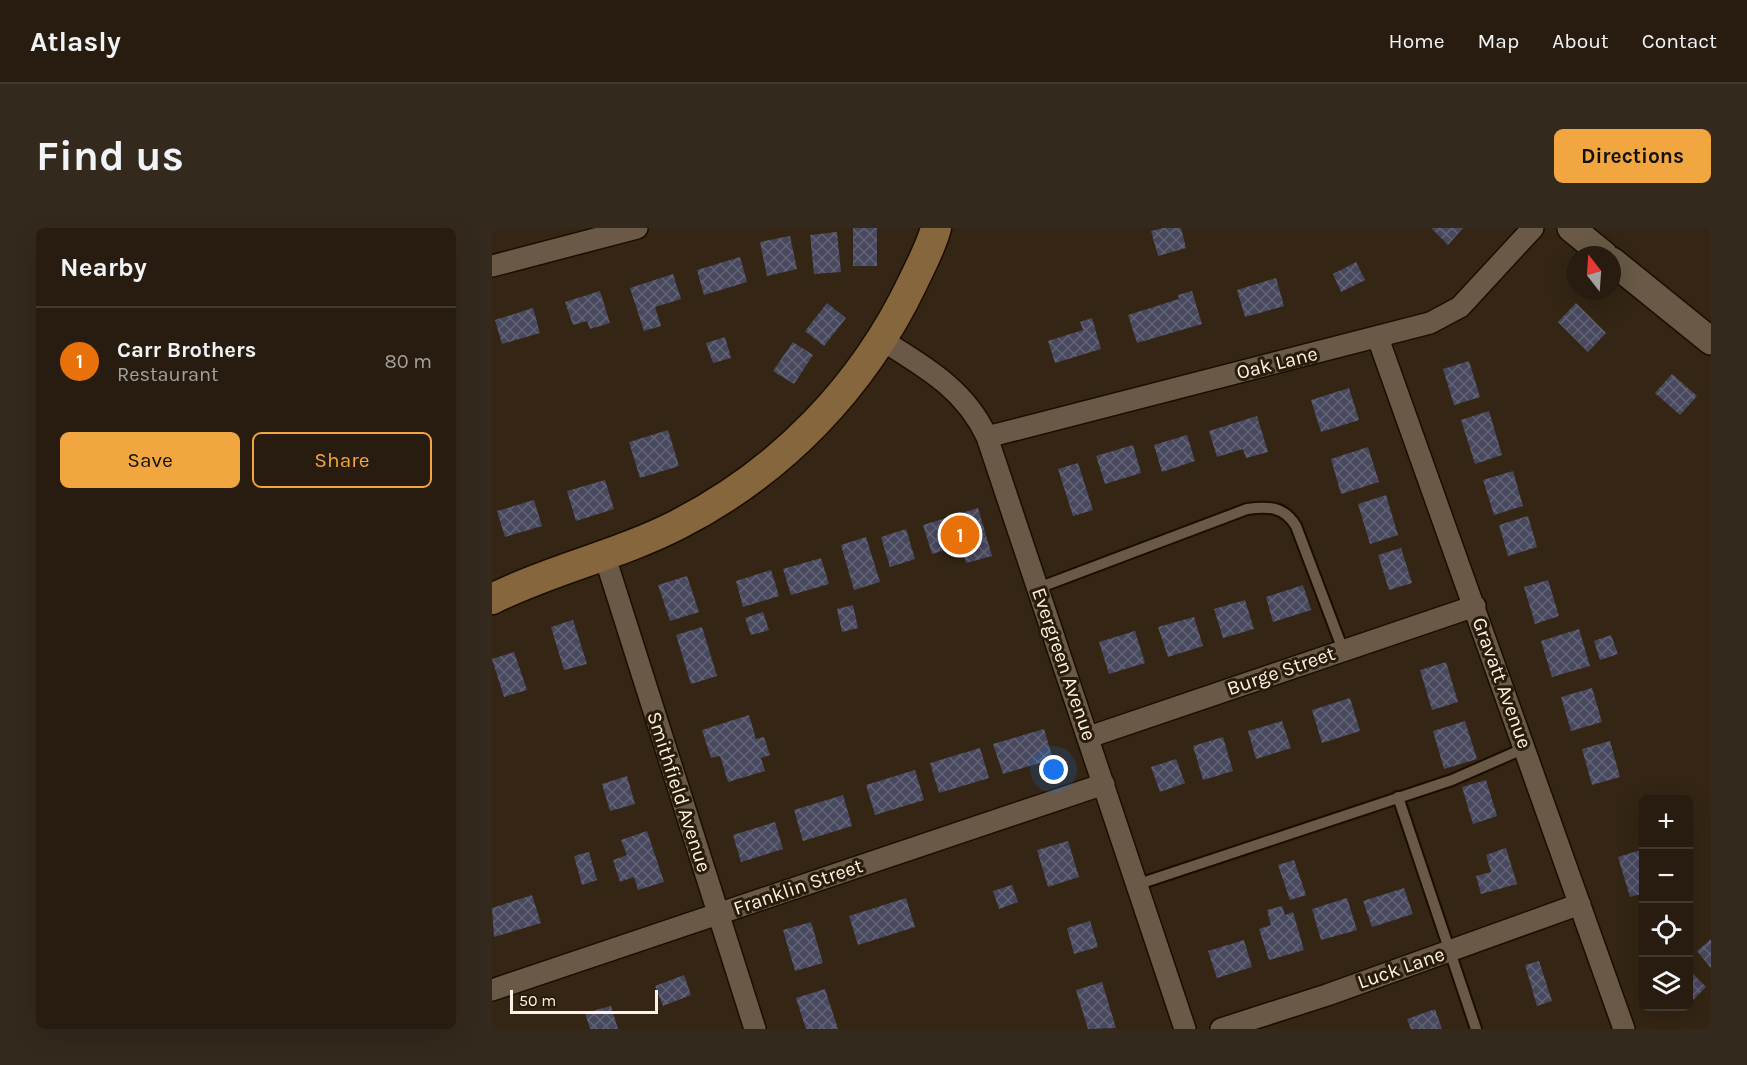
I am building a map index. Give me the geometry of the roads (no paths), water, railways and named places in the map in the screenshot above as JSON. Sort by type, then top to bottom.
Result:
[{"type":"main road","points":[[492,599],[541,576],[677,525],[750,480],[788,450],[827,411],[882,340],[906,297],[936,228]]},
{"type":"street","points":[[492,266],[637,228]]},
{"type":"street","name":"Oak Lane","points":[[987,437],[1003,431],[1430,323],[1460,307],[1533,228]]},
{"type":"street","points":[[1571,228],[1593,246]]},
{"type":"street","points":[[1621,268],[1711,340]]},
{"type":"street","name":"Gravatt Avenue","points":[[1378,338],[1624,1029]]},
{"type":"street","name":"Evergreen Avenue","points":[[882,340],[950,385],[973,412],[987,437],[1185,1029]]},
{"type":"street","name":"Smithfield Avenue","points":[[604,554],[755,1029]]},
{"type":"street","name":"Burge Street","points":[[1089,737],[1474,606]]},
{"type":"street","name":"Franklin Street","points":[[492,990],[1104,784]]},
{"type":"street","name":"Luck Lane","points":[[1221,1029],[1451,951],[1580,904]]},
{"type":"lane","points":[[1038,588],[1247,509],[1263,507],[1280,509],[1296,526],[1343,650]]},
{"type":"lane","points":[[1136,885],[1452,780],[1525,748]]},
{"type":"lane","points":[[1398,797],[1476,1029]]},
{"type":"place","name":"Carr Brothers","points":[[960,535]]}]
